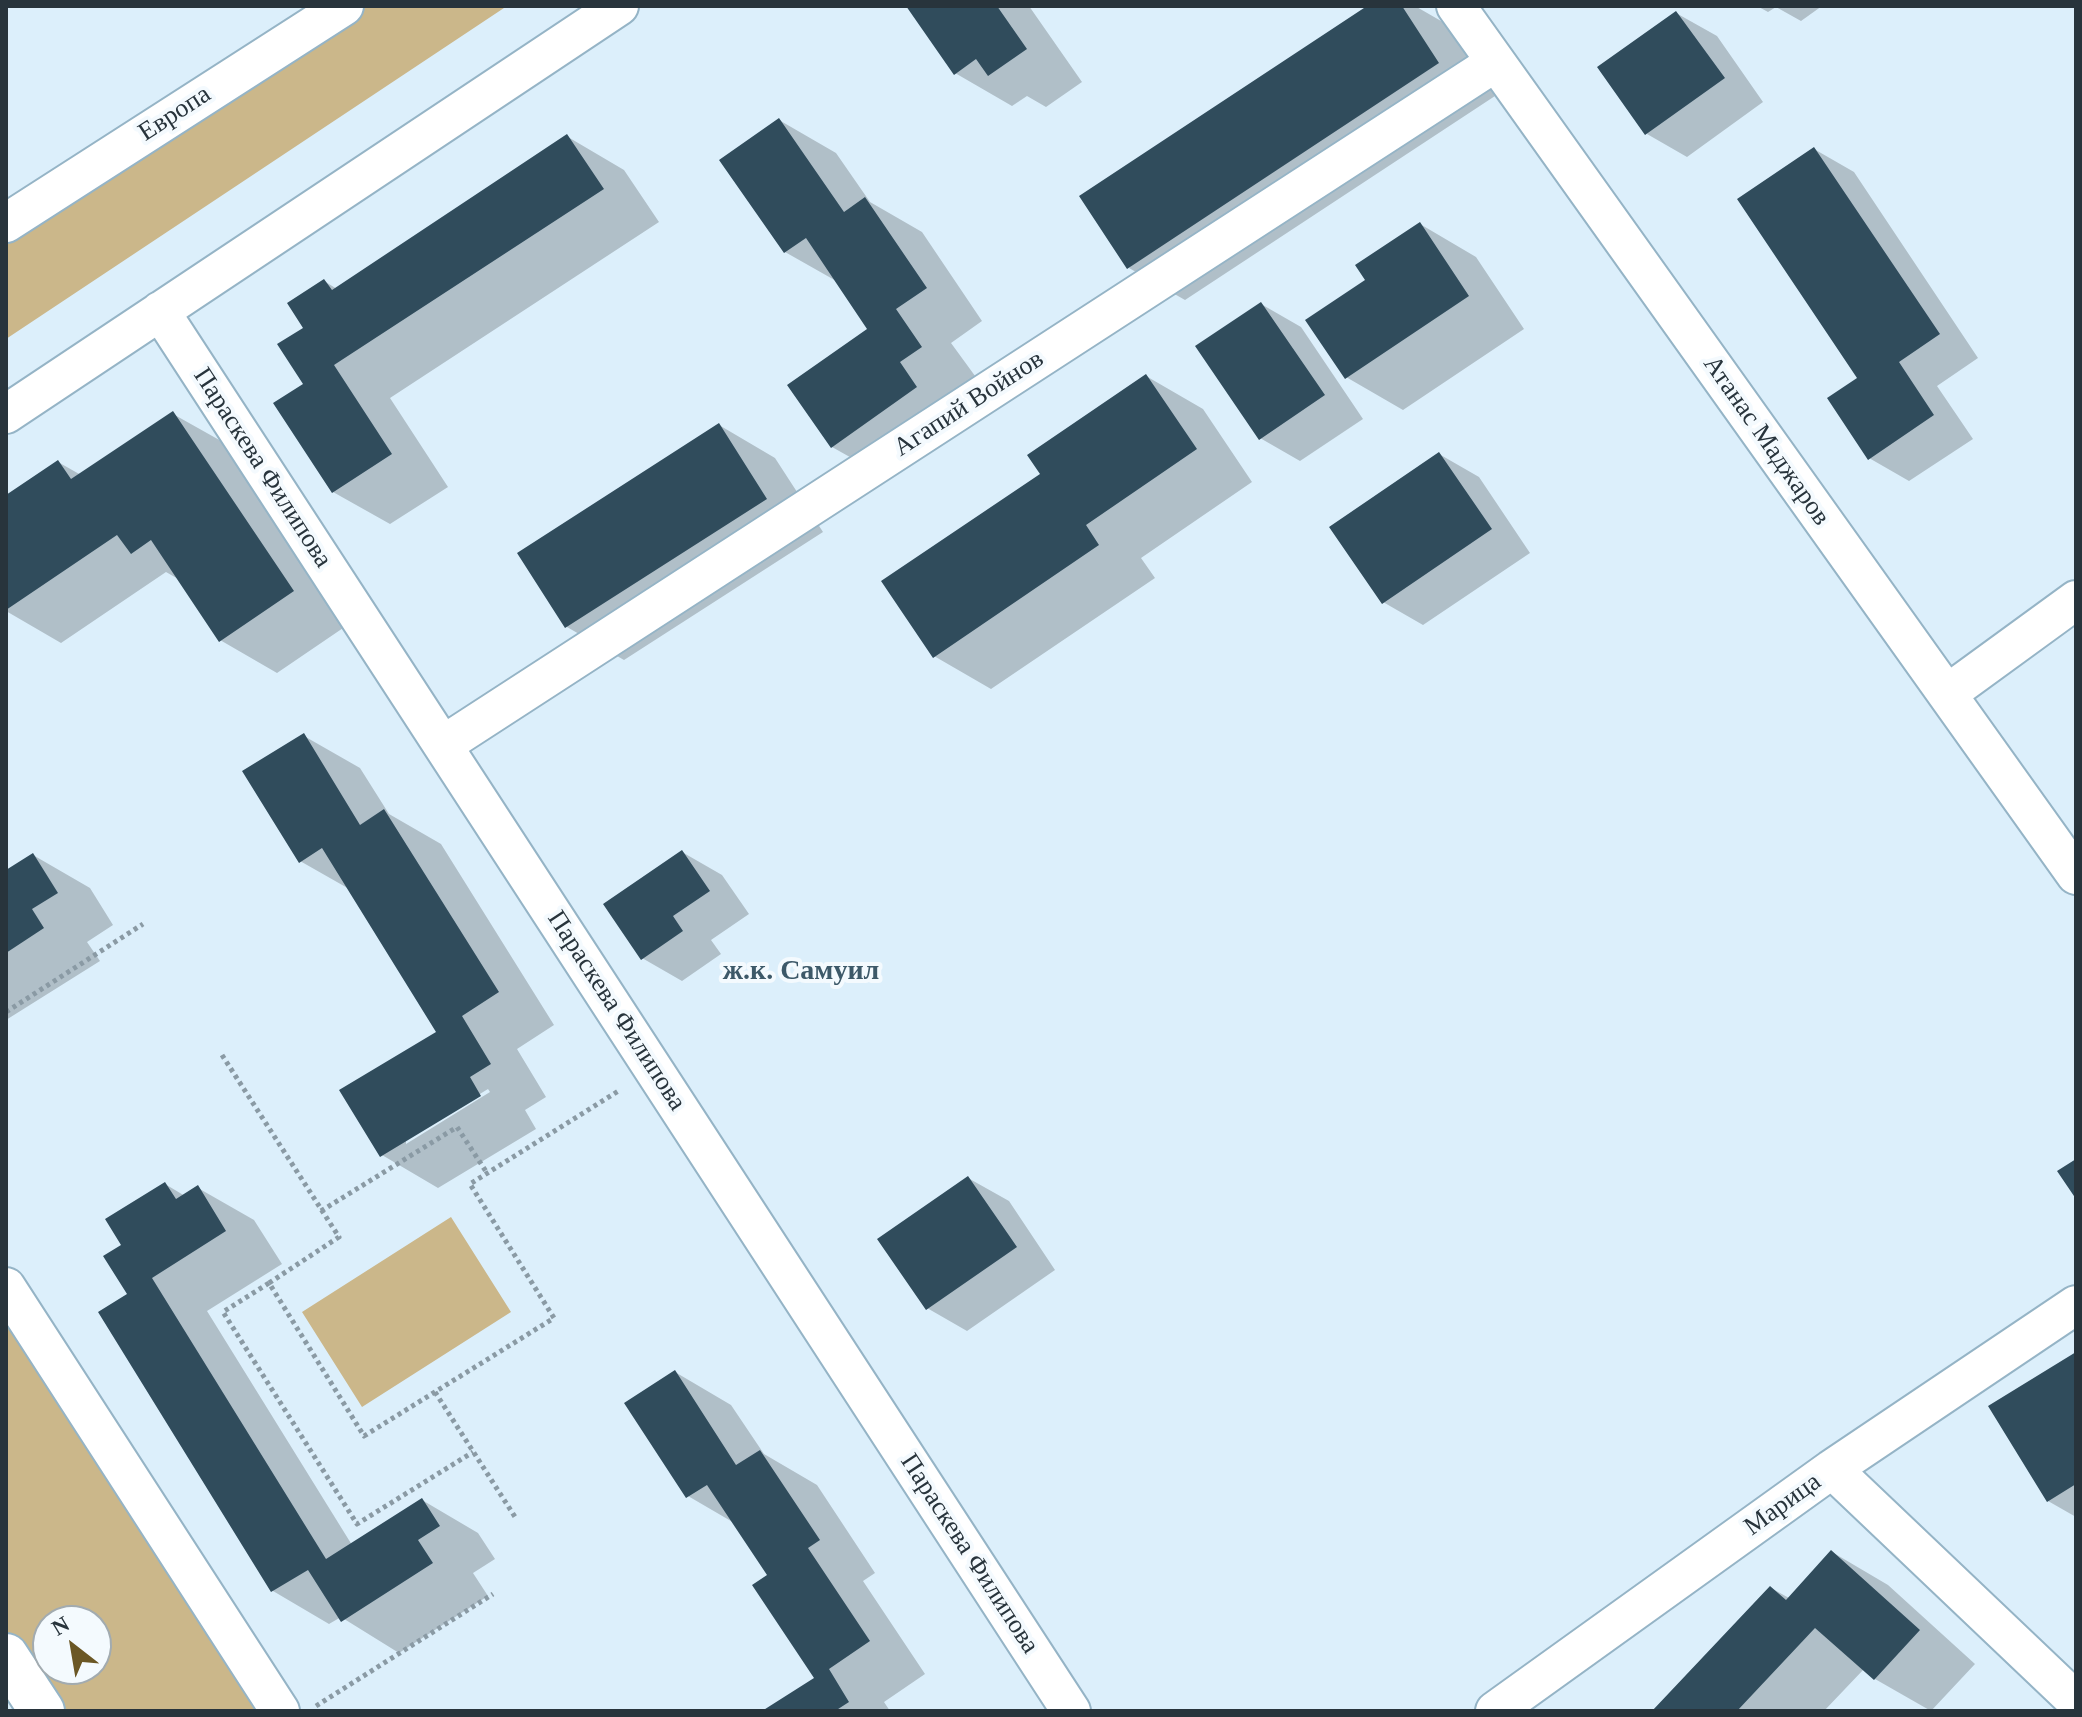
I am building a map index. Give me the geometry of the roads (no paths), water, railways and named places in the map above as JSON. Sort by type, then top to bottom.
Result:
[{"type":"street","name":"Европа","points":[[6,223],[344,6]]},
{"type":"street","points":[[6,414],[619,6]]},
{"type":"street","name":"Атанас Маджаров","points":[[1456,6],[2076,875]]},
{"type":"street","name":"Агапий Войнов","points":[[443,745],[1496,62]]},
{"type":"street","name":"Параскева Филипова","points":[[160,311],[1071,1711]]},
{"type":"street","points":[[1947,694],[2076,600]]},
{"type":"street","points":[[6,1287],[280,1711]]},
{"type":"street","name":"Марица","points":[[1495,1711],[1832,1469],[2076,1305]]},
{"type":"street","points":[[1832,1469],[2076,1701]]},
{"type":"street","points":[[6,1656],[42,1711]]},
{"type":"district","name":"ж.к. Самуил","points":[[801,972]]}]
